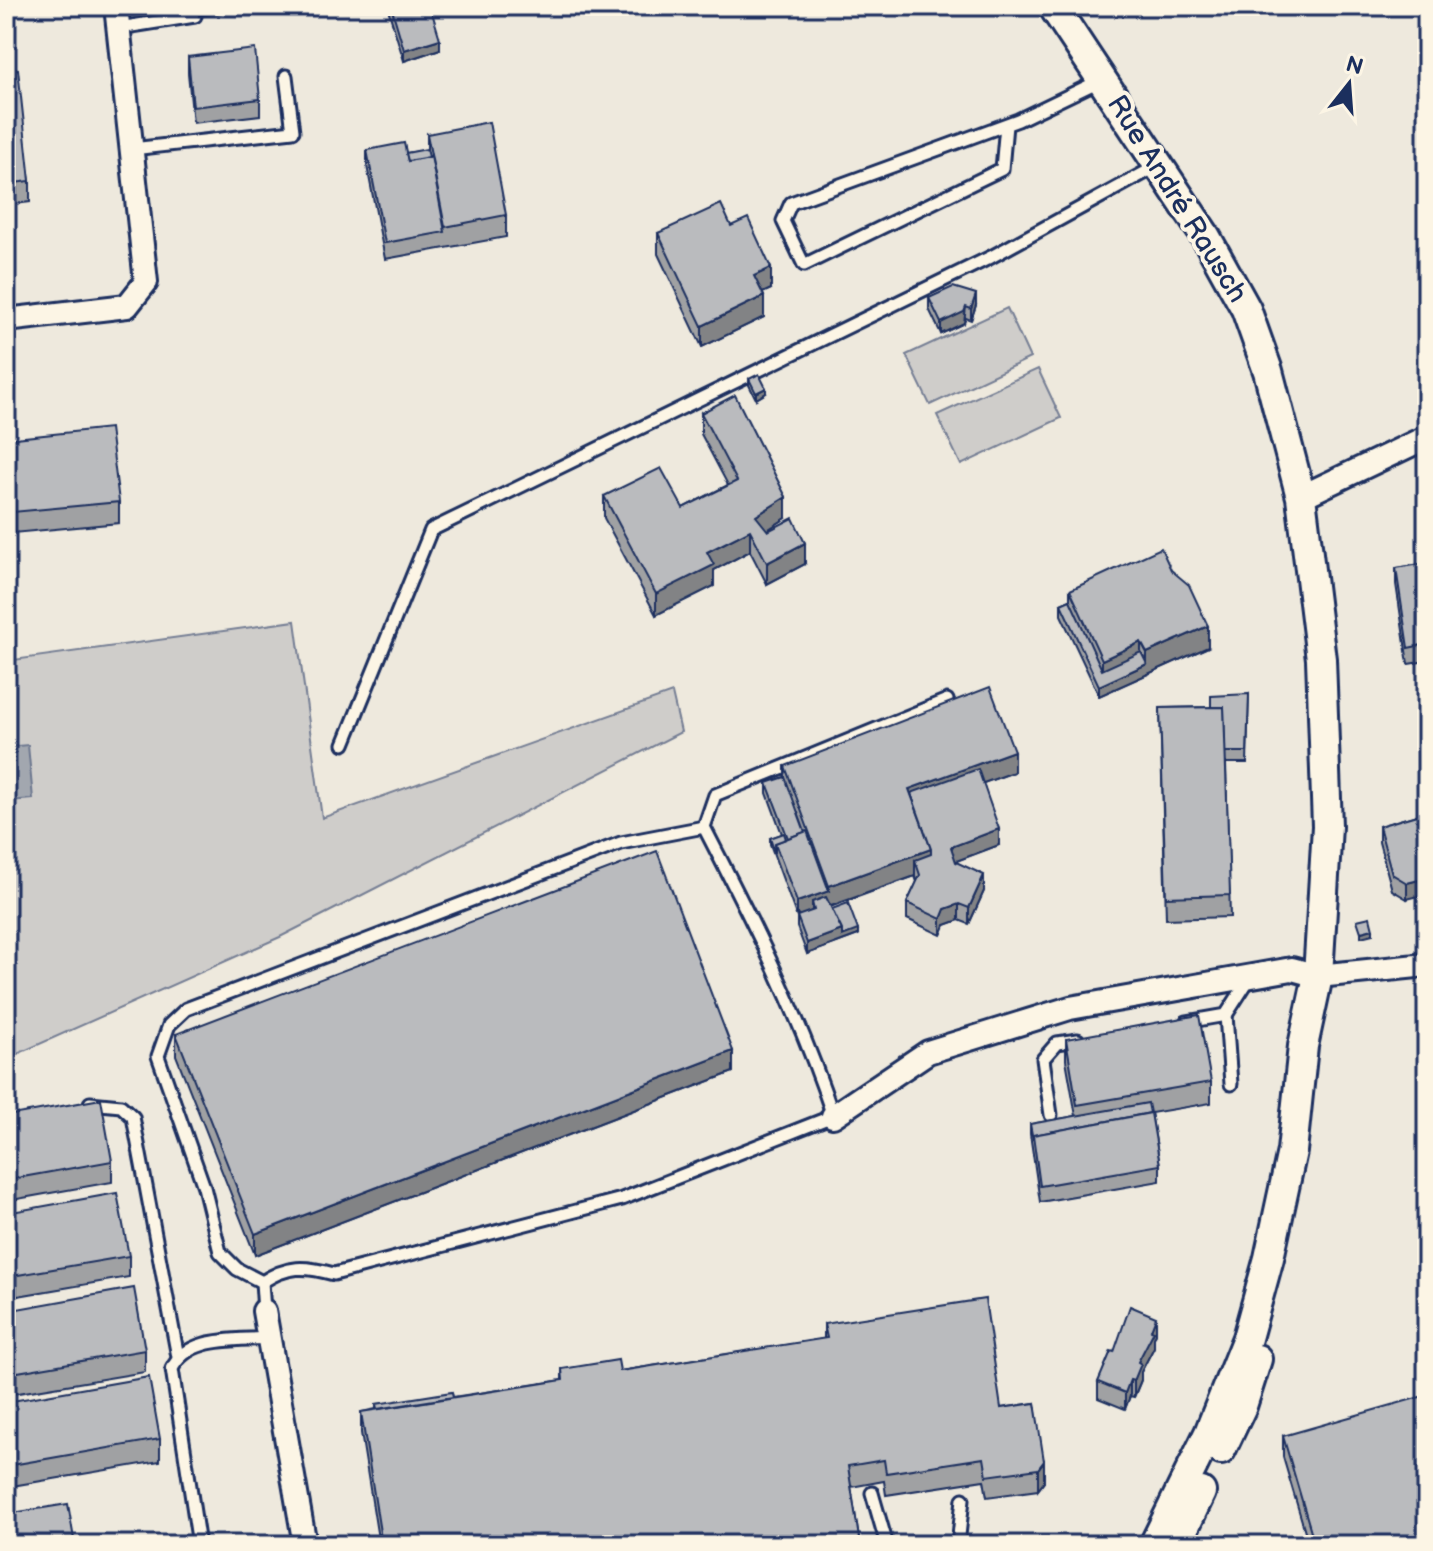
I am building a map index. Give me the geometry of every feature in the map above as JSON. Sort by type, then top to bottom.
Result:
[{"type":"street","name":"Rue André Rausch","points":[[1053,6],[1206,237],[1246,309],[1268,371],[1301,497],[1313,579],[1325,727],[1327,826],[1317,982]]},
{"type":"street","points":[[6,320],[127,306],[146,282],[117,17]]},
{"type":"street","points":[[1301,497],[1427,437]]},
{"type":"street","points":[[833,1116],[928,1052],[1070,1008],[1292,969],[1317,982],[1427,965]]},
{"type":"street","points":[[1154,1545],[1209,1433],[1247,1338],[1269,1258],[1292,1151],[1303,1046],[1317,982]]},
{"type":"street","points":[[1176,1545],[1242,1406],[1283,1280],[1299,1203],[1321,1037],[1317,982]]},
{"type":"street","points":[[264,1311],[305,1545]]},
{"type":"lane","points":[[117,17],[195,16]]},
{"type":"lane","points":[[132,149],[293,131],[286,76]]},
{"type":"lane","points":[[1006,125],[1002,169],[804,265],[783,221],[791,203],[1006,125],[1102,80]]},
{"type":"lane","points":[[344,744],[431,530],[991,257],[1158,165]]},
{"type":"lane","points":[[262,1282],[282,1269],[304,1266],[334,1274],[622,1199],[833,1116],[818,1070],[753,921],[704,827],[715,795],[947,700]]},
{"type":"lane","points":[[262,1282],[237,1269],[220,1252],[204,1187],[158,1056],[169,1025],[186,1009],[621,843],[704,827]]},
{"type":"lane","points":[[1231,1084],[1226,1015],[1252,976]]},
{"type":"lane","points":[[1180,1023],[1226,1015]]},
{"type":"lane","points":[[1051,1115],[1043,1059],[1057,1043],[1088,1038]]},
{"type":"lane","points":[[79,1106],[93,1102],[121,1106],[133,1117],[178,1357]]},
{"type":"lane","points":[[262,1282],[264,1311]]},
{"type":"lane","points":[[199,1545],[172,1369],[186,1350],[209,1343],[269,1338]]},
{"type":"lane","points":[[872,1493],[887,1545]]},
{"type":"lane","points":[[958,1545],[963,1499]]},
{"type":"shaded area","points":[[1007,308],[1030,358],[930,405],[906,355]]},
{"type":"shaded area","points":[[1038,369],[1061,418],[961,465],[937,415]]},
{"type":"shaded area","points":[[295,621],[322,818],[672,693],[681,732],[280,937],[6,1059],[6,661]]},
{"type":"shaded area","points":[[28,745],[33,799],[9,801],[6,747]]},
{"type":"building","points":[[6,6],[12,58],[6,59]]},
{"type":"building","points":[[391,6],[430,6],[440,39],[404,50]]},
{"type":"building","points":[[255,49],[260,99],[193,107],[188,57]]},
{"type":"building","points":[[18,69],[30,181],[6,184],[6,71]]},
{"type":"building","points":[[489,122],[506,215],[445,227],[427,134]]},
{"type":"building","points":[[404,143],[408,161],[431,156],[445,232],[385,243],[367,150]]},
{"type":"building","points":[[427,149],[429,157],[408,161],[406,153]]},
{"type":"building","points":[[721,204],[731,226],[748,218],[771,268],[754,276],[764,296],[702,326],[658,233]]},
{"type":"building","points":[[953,287],[976,294],[971,309],[966,307],[964,312],[941,323],[929,298]]},
{"type":"building","points":[[759,374],[766,388],[756,393],[749,379]]},
{"type":"building","points":[[735,395],[786,497],[756,516],[768,531],[793,518],[805,543],[767,563],[750,530],[707,552],[714,565],[656,594],[604,496],[661,468],[683,508],[737,481],[701,413]]},
{"type":"building","points":[[110,428],[119,502],[13,512],[6,439]]},
{"type":"building","points":[[1161,548],[1171,570],[1189,585],[1208,626],[1147,653],[1141,642],[1102,660],[1070,590]]},
{"type":"building","points":[[1427,563],[1427,644],[1408,648],[1396,568]]},
{"type":"building","points":[[1070,600],[1102,670],[1141,652],[1147,664],[1099,686],[1061,604]]},
{"type":"building","points":[[990,687],[1014,751],[909,789],[931,849],[829,886],[785,766]]},
{"type":"building","points":[[1249,694],[1247,752],[1225,752],[1224,707],[1211,707],[1211,696]]},
{"type":"building","points":[[1224,707],[1230,895],[1166,897],[1160,708]]},
{"type":"building","points":[[978,769],[999,829],[951,847],[956,862],[984,875],[969,908],[959,904],[945,909],[941,919],[907,903],[920,875],[915,860],[931,854],[911,793]]},
{"type":"building","points":[[785,777],[805,832],[788,838],[767,783]]},
{"type":"building","points":[[1427,812],[1427,878],[1407,883],[1392,874],[1379,826]]},
{"type":"building","points":[[807,831],[829,891],[797,902],[775,843]]},
{"type":"building","points":[[784,833],[786,839],[775,843],[775,853],[770,838]]},
{"type":"building","points":[[657,851],[733,1051],[255,1234],[176,1034]]},
{"type":"building","points":[[826,897],[842,930],[807,943],[797,916],[814,910],[812,902]]},
{"type":"building","points":[[848,903],[858,930],[842,936],[832,909]]},
{"type":"building","points":[[1370,917],[1373,929],[1361,932],[1357,920]]},
{"type":"building","points":[[1199,1015],[1211,1082],[1077,1105],[1066,1039]]},
{"type":"building","points":[[101,1099],[112,1161],[6,1180],[6,1116]]},
{"type":"building","points":[[1148,1103],[1150,1113],[1033,1135],[1033,1140],[1030,1124]]},
{"type":"building","points":[[1151,1113],[1160,1165],[1040,1186],[1033,1135]]},
{"type":"building","points":[[117,1193],[129,1256],[6,1277],[6,1213]]},
{"type":"building","points":[[134,1288],[145,1350],[6,1374],[6,1311]]},
{"type":"building","points":[[985,1299],[1001,1408],[1035,1403],[1044,1461],[1038,1469],[987,1476],[984,1458],[886,1473],[884,1460],[848,1466],[860,1545],[382,1545],[361,1412],[563,1380],[562,1369],[618,1360],[620,1371],[827,1338],[824,1324]]},
{"type":"building","points":[[1130,1306],[1156,1317],[1151,1330],[1154,1331],[1138,1362],[1141,1364],[1125,1393],[1098,1382],[1111,1351],[1114,1352]]},
{"type":"building","points":[[149,1377],[160,1439],[6,1466],[6,1402]]},
{"type":"building","points":[[452,1392],[453,1397],[377,1409],[376,1404]]},
{"type":"building","points":[[1427,1395],[1427,1545],[1315,1545],[1283,1436]]},
{"type":"building","points":[[68,1504],[75,1545],[6,1545],[6,1514]]}]
